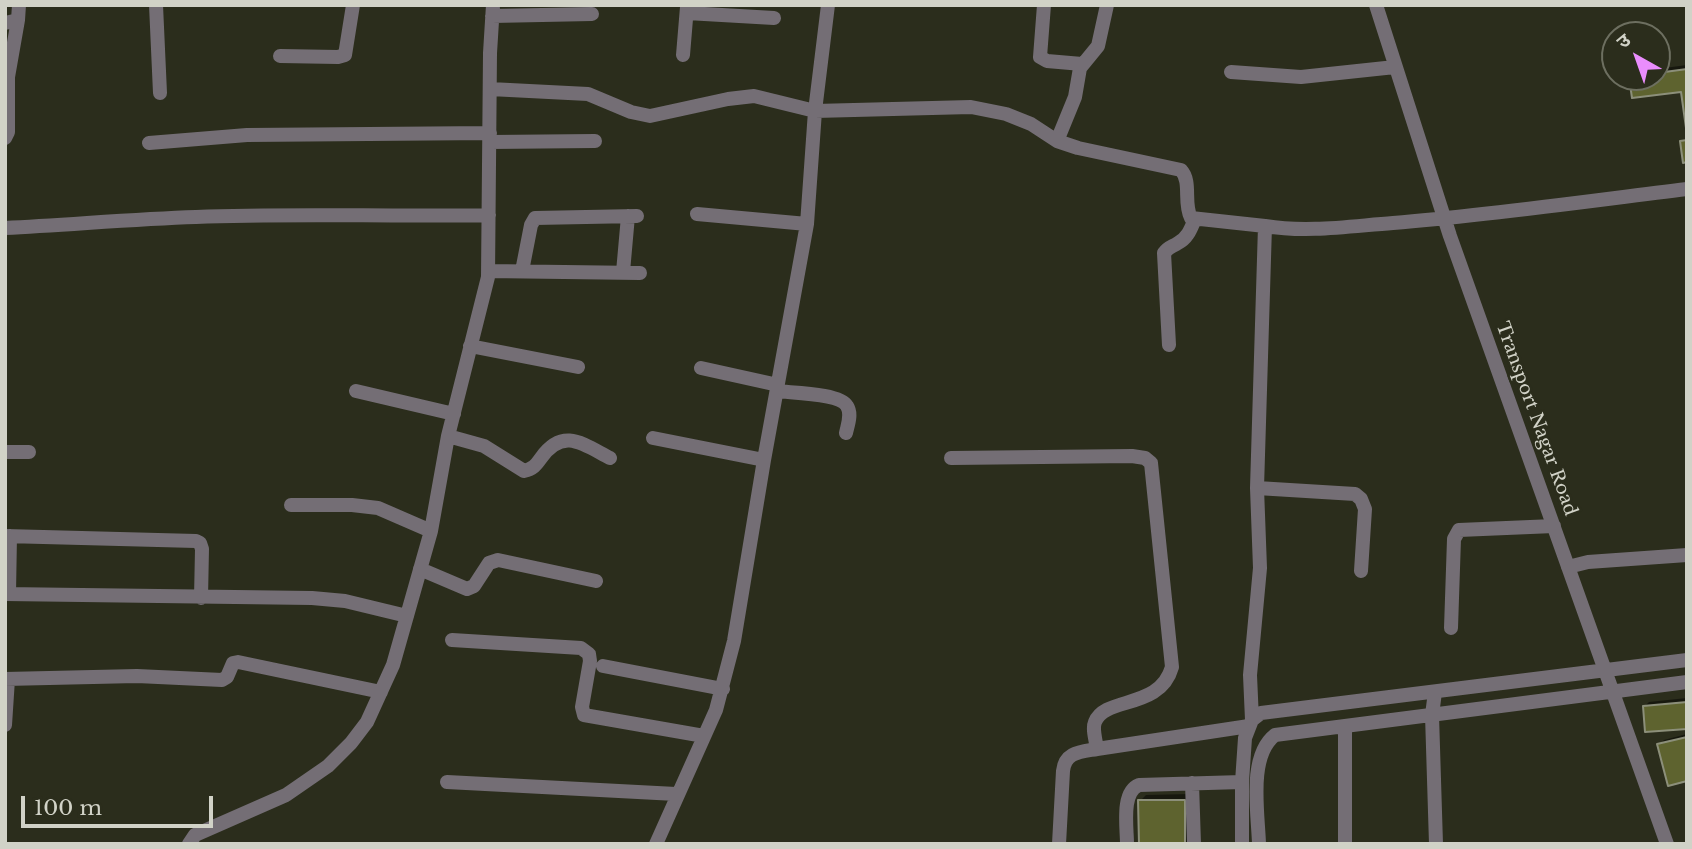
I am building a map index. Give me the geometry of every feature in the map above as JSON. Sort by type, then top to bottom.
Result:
[{"type":"street","points":[[156,5],[160,93]]},
{"type":"street","points":[[280,56],[345,55],[353,5]]},
{"type":"street","points":[[656,844],[723,689],[734,641],[807,224],[815,111],[828,5]]},
{"type":"street","points":[[1044,5],[1040,57],[1047,61],[1082,64]]},
{"type":"street","points":[[1057,141],[1075,97],[1082,64],[1098,46],[1107,5]]},
{"type":"street","name":"Transport Nagar Road","points":[[1376,5],[1445,219],[1667,844]]},
{"type":"street","points":[[683,55],[687,9],[774,18]]},
{"type":"street","points":[[189,844],[195,835],[286,795],[307,782],[351,743],[367,722],[382,692],[393,665],[430,531],[448,436],[488,271],[493,11],[592,14]]},
{"type":"street","points":[[5,138],[8,132],[8,77],[14,16]]},
{"type":"street","points":[[1231,72],[1301,77],[1395,67]]},
{"type":"street","points":[[490,89],[588,94],[641,115],[661,114],[754,96],[815,111],[971,107],[1006,114],[1027,122],[1057,141],[1116,157],[1181,170],[1186,176],[1189,215],[1195,219],[1287,229],[1445,219],[1687,189]]},
{"type":"street","points":[[149,144],[247,135],[595,141]]},
{"type":"street","points":[[697,214],[807,224]]},
{"type":"street","points":[[5,228],[198,217],[489,215]]},
{"type":"street","points":[[522,271],[531,225],[536,218],[632,216],[623,272]]},
{"type":"street","points":[[1169,345],[1164,253],[1188,235],[1195,219]]},
{"type":"street","points":[[1242,844],[1242,782],[1245,738],[1250,723],[1250,675],[1260,568],[1257,488],[1265,226]]},
{"type":"street","points":[[488,271],[640,273]]},
{"type":"street","points":[[470,346],[578,367]]},
{"type":"street","points":[[701,369],[778,388],[839,398],[848,407],[850,416],[846,433]]},
{"type":"street","points":[[356,391],[454,414]]},
{"type":"street","points":[[448,436],[485,446],[518,468],[535,465],[552,445],[565,439],[574,440],[610,458]]},
{"type":"street","points":[[653,438],[764,460]]},
{"type":"street","points":[[5,452],[29,452]]},
{"type":"street","points":[[951,458],[1132,456],[1145,458],[1151,463],[1172,667],[1162,688],[1117,706],[1097,718],[1094,726],[1097,749]]},
{"type":"street","points":[[1257,488],[1355,494],[1361,499],[1365,509],[1361,571]]},
{"type":"street","points":[[291,505],[352,505],[378,508],[430,531]]},
{"type":"street","points":[[1451,628],[1454,539],[1459,530],[1554,526]]},
{"type":"street","points":[[201,598],[202,549],[196,541],[7,536],[7,594],[201,598],[330,600],[407,616]]},
{"type":"street","points":[[1568,567],[1588,562],[1687,555]]},
{"type":"street","points":[[420,569],[467,589],[474,586],[489,563],[498,560],[596,581]]},
{"type":"street","points":[[452,640],[581,648],[589,654],[590,660],[582,707],[584,715],[704,736]]},
{"type":"street","points":[[1059,844],[1064,762],[1075,753],[1250,723],[1261,713],[1687,660]]},
{"type":"street","points":[[5,726],[6,679],[137,676],[222,680],[227,677],[233,663],[238,662],[382,692]]},
{"type":"street","points":[[603,666],[723,689]]},
{"type":"street","points":[[1259,844],[1258,766],[1262,749],[1269,740],[1281,733],[1687,682]]},
{"type":"street","points":[[1435,692],[1432,715],[1436,844]]},
{"type":"street","points":[[1250,723],[1269,740]]},
{"type":"street","points":[[1345,726],[1345,844]]},
{"type":"street","points":[[447,782],[677,794]]},
{"type":"street","points":[[1127,844],[1128,797],[1133,787],[1242,782]]},
{"type":"street","points":[[1192,783],[1194,844]]},
{"type":"building","points":[[1687,69],[1687,135],[1681,92],[1632,98],[1631,91],[1671,91],[1671,71]]},
{"type":"building","points":[[1687,140],[1687,162],[1683,163],[1680,141]]},
{"type":"building","points":[[1687,702],[1687,729],[1645,732],[1643,706]]},
{"type":"building","points":[[1687,737],[1687,781],[1668,786],[1657,744]]},
{"type":"building","points":[[1138,800],[1185,800],[1185,844],[1139,844]]}]
